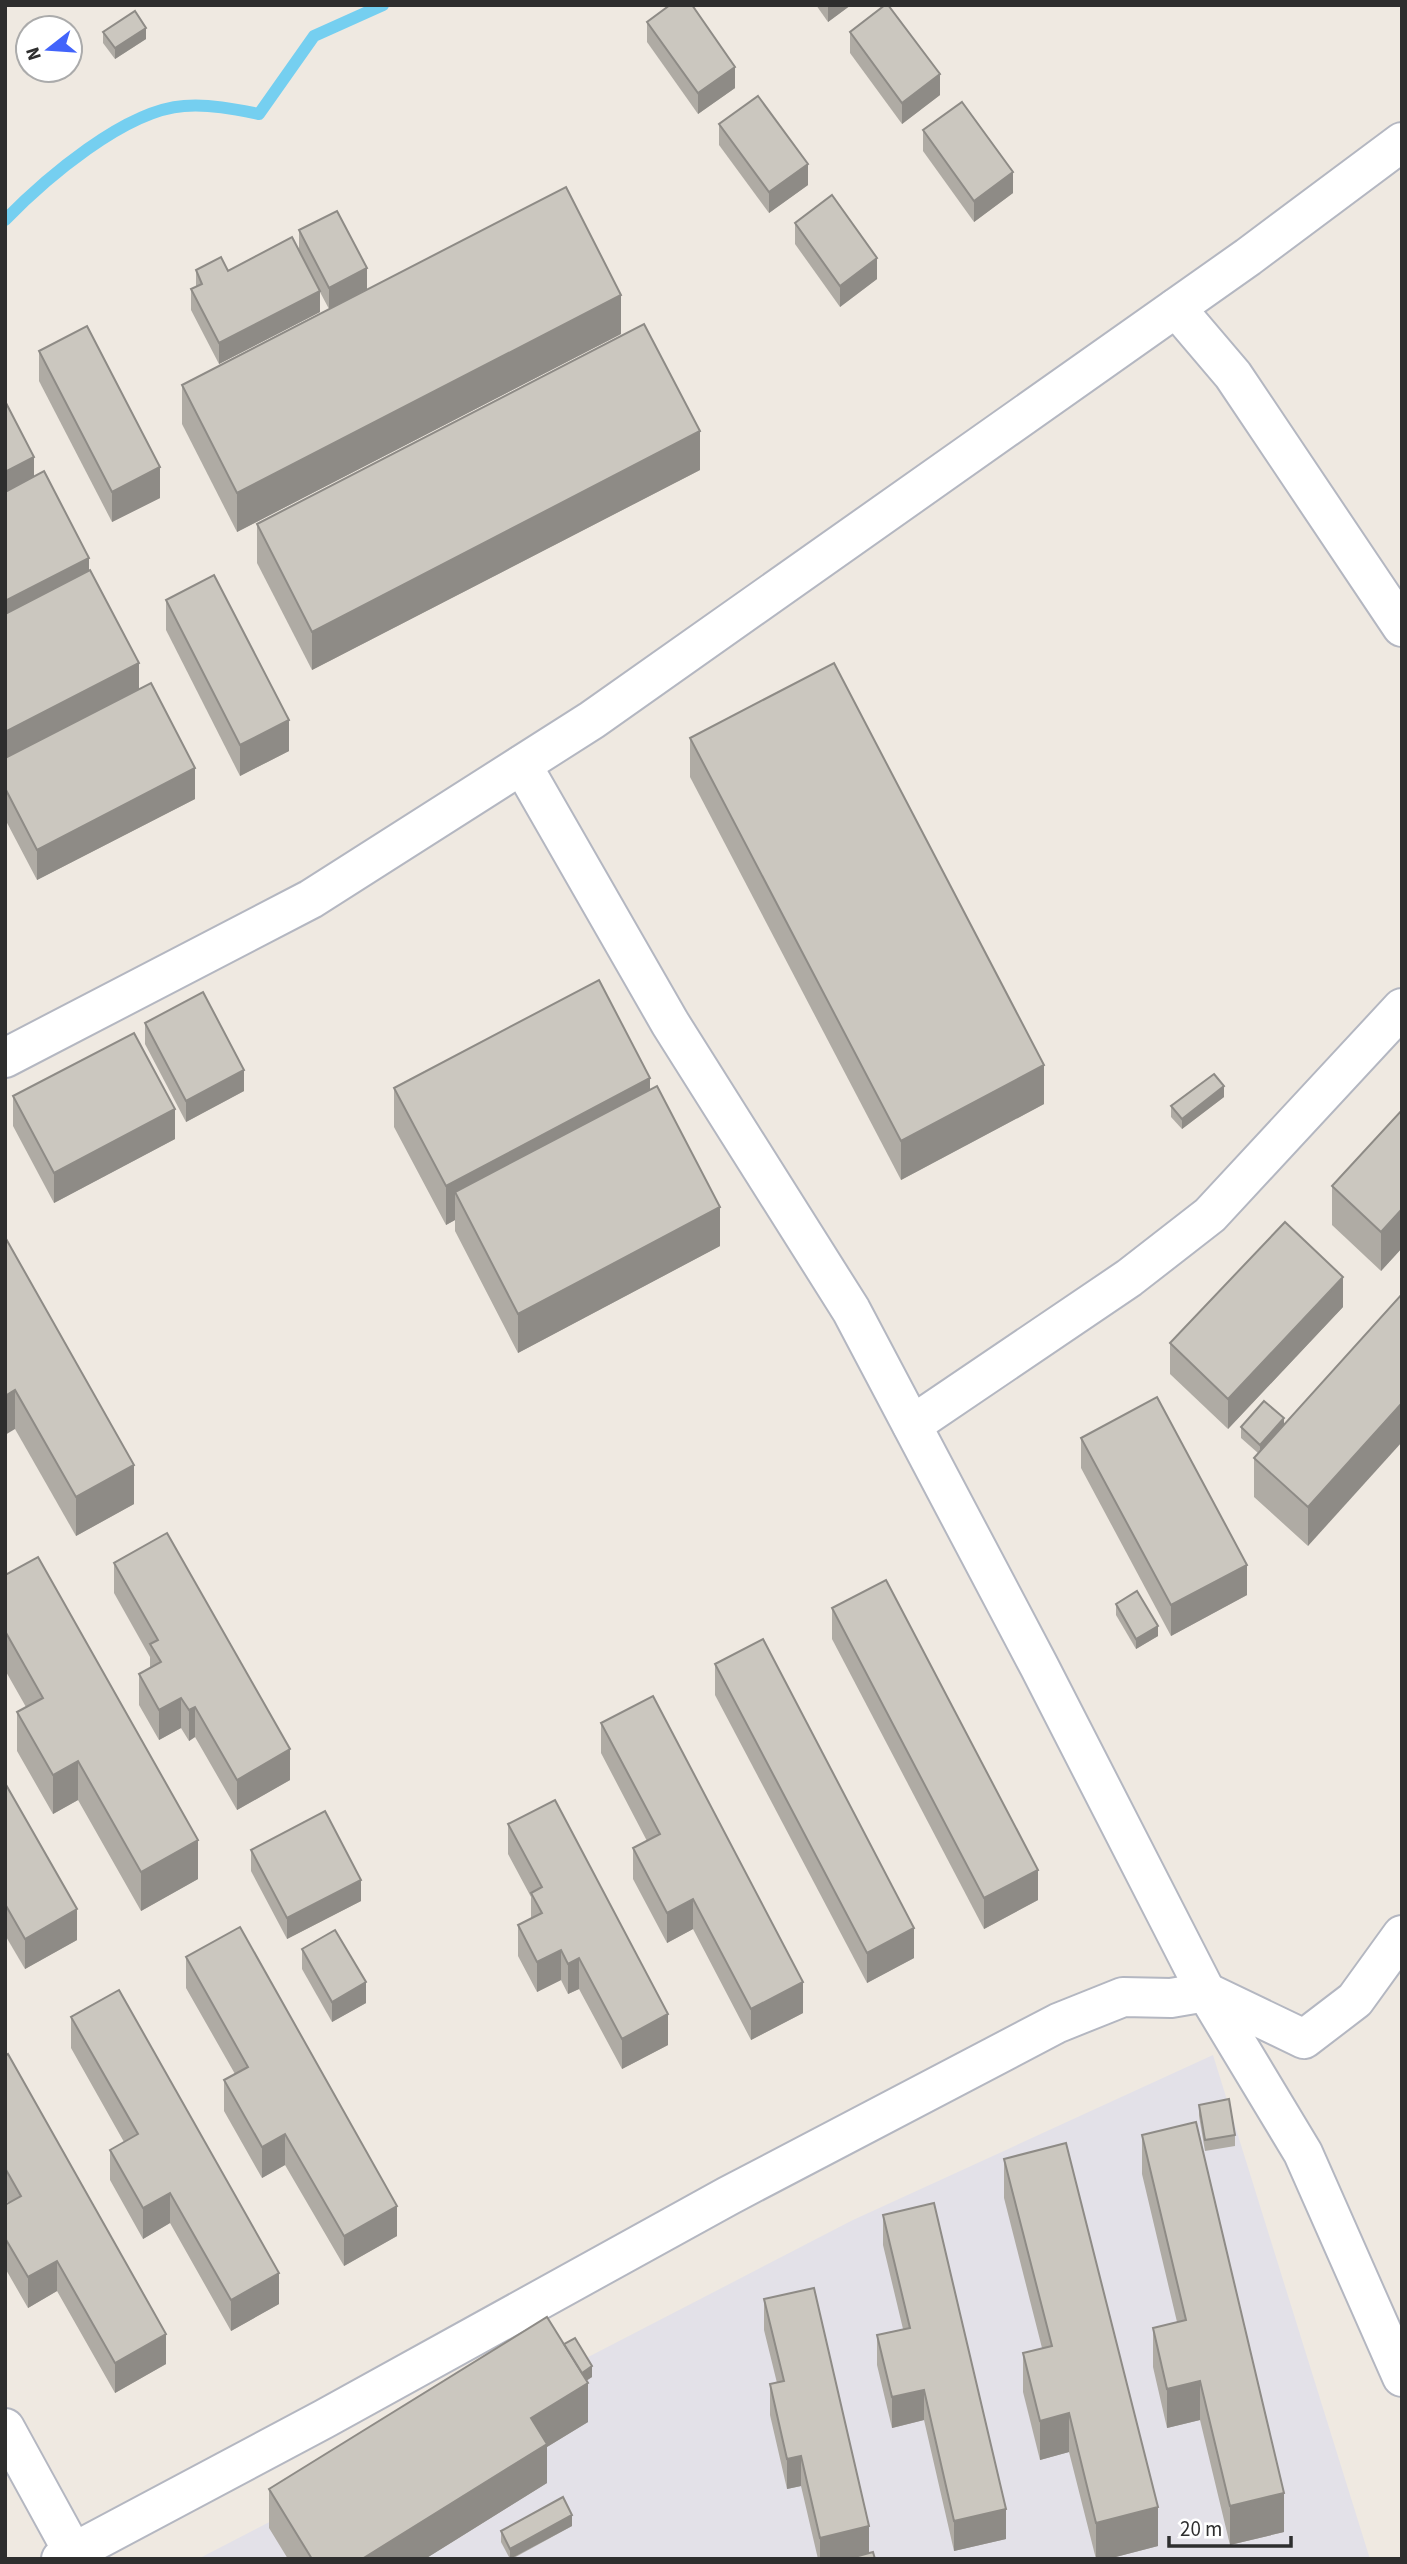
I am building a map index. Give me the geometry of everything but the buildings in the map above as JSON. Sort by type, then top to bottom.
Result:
[{"type":"lane","points":[[5,1058],[311,899],[592,720],[1176,308],[1402,142]]},
{"type":"lane","points":[[1176,308],[1233,374],[1402,627]]},
{"type":"lane","points":[[522,765],[670,1023],[851,1310],[1039,1666],[1206,1992],[1303,2153],[1402,2376]]},
{"type":"lane","points":[[912,1425],[1129,1278],[1210,1215],[1402,1008]]},
{"type":"lane","points":[[5,2428],[67,2555],[312,2425],[729,2196],[1058,2023],[1124,1997],[1171,1998],[1206,1992],[1304,2039],[1355,2000],[1402,1935]]},
{"type":"shaded area","points":[[1213,2055],[1370,2559],[198,2559],[853,2220]]},
{"type":"waterway","points":[[5,220],[42,185],[87,149],[137,120],[161,110],[184,106],[212,106],[259,114],[314,36],[383,5]]}]
